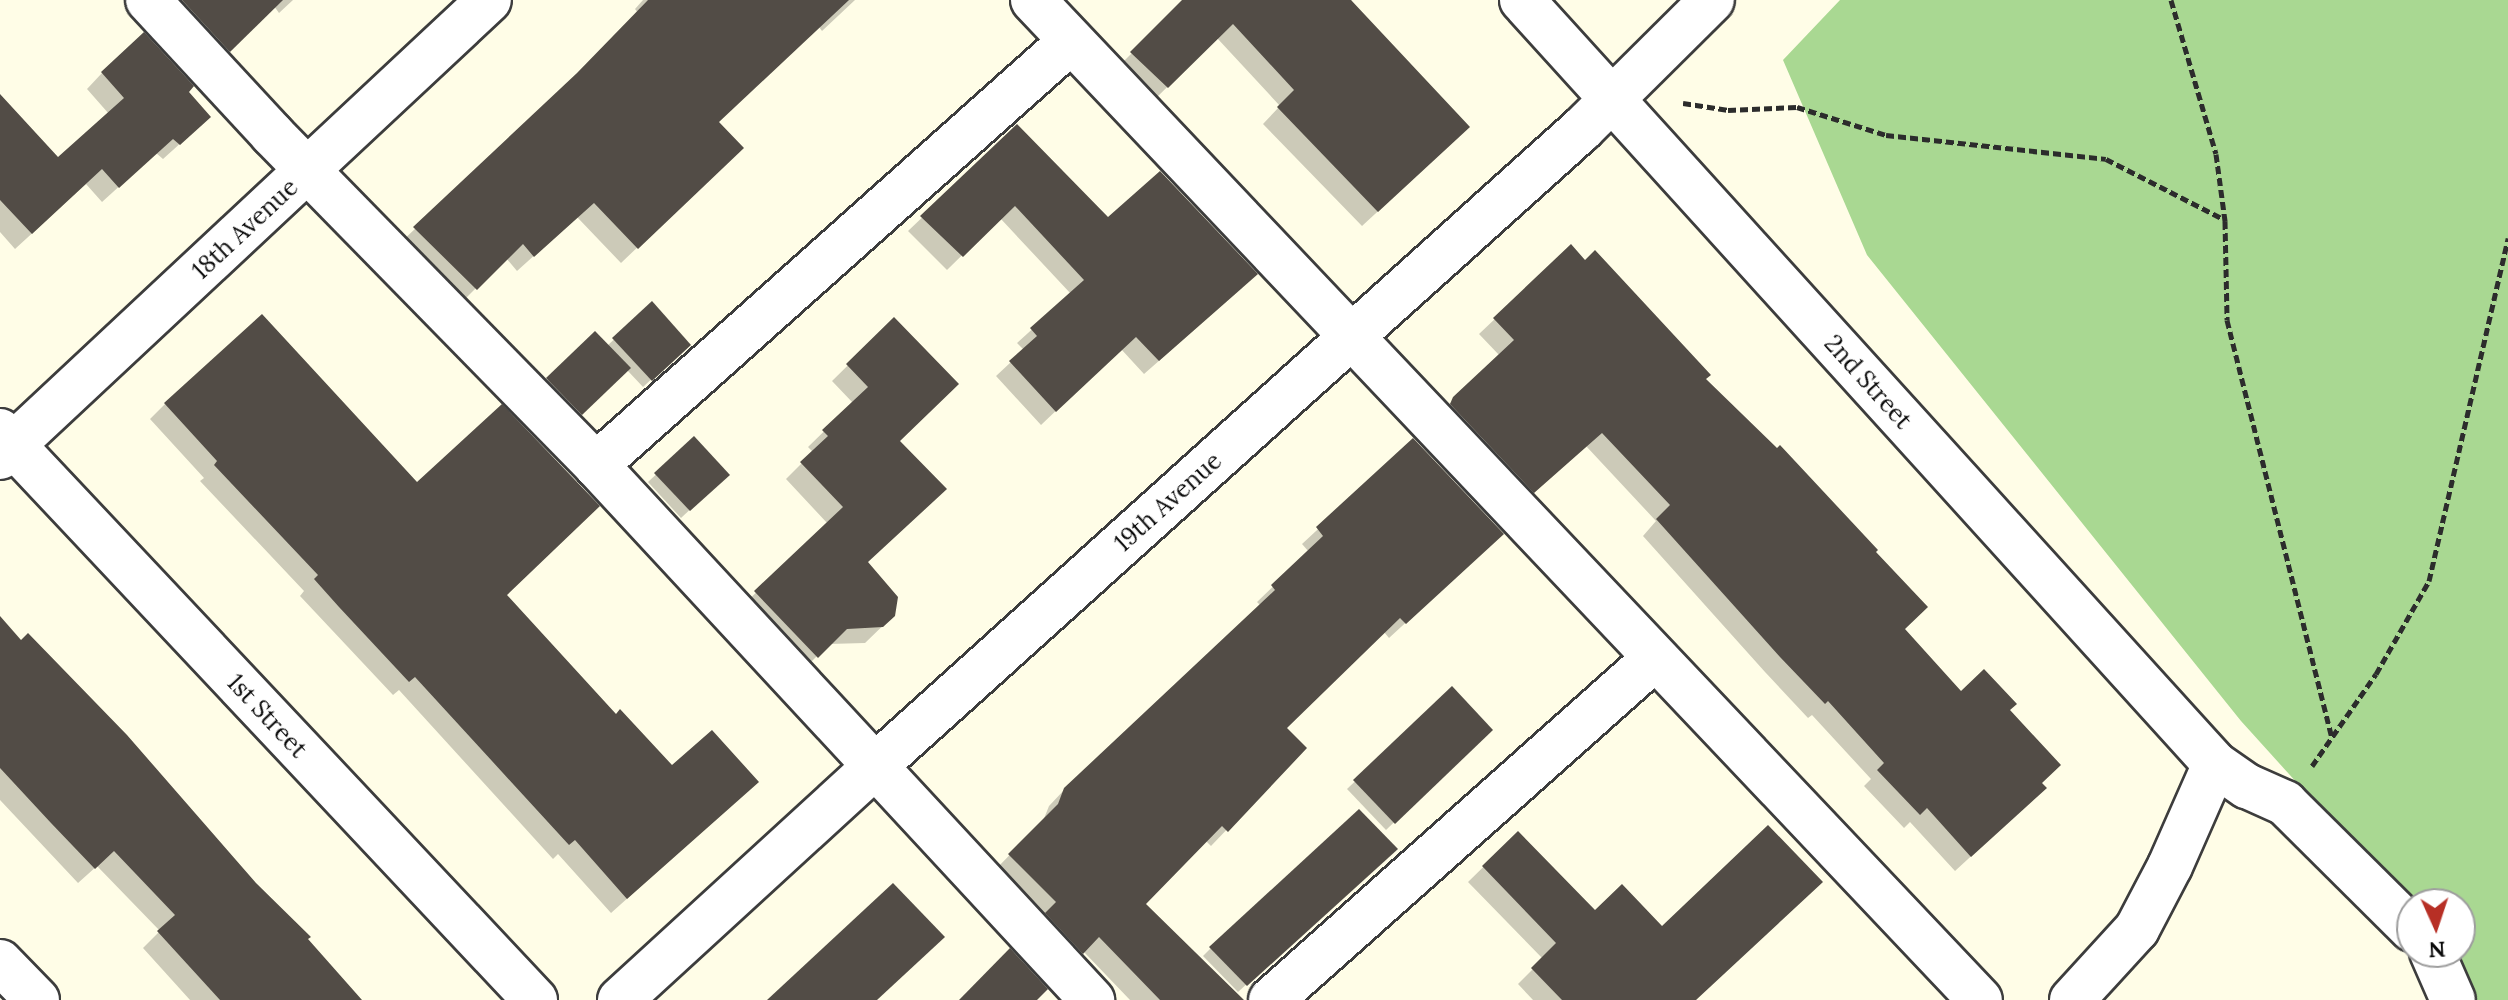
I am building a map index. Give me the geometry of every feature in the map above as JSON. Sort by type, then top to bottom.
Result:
[{"type":"street","points":[[148,0],[272,134],[596,465],[1092,1000]]},
{"type":"street","name":"18th Avenue","points":[[4,445],[309,169],[489,0]]},
{"type":"street","points":[[1033,0],[1980,1000]]},
{"type":"street","name":"2nd Street","points":[[1522,0],[2215,764],[2247,786],[2285,803]]},
{"type":"street","name":"19th Avenue","points":[[620,1000],[1611,100],[1712,0]]},
{"type":"street","points":[[596,465],[1071,41]]},
{"type":"street","name":"1st Street","points":[[4,445],[535,1000]]},
{"type":"street","points":[[1271,1000],[1654,659]]},
{"type":"street","points":[[2072,1000],[2137,929],[2170,866],[2215,764]]},
{"type":"street","points":[[2285,803],[2396,913]]},
{"type":"street","points":[[2439,968],[2453,1000]]},
{"type":"path","points":[[2171,0],[2216,154],[2225,221],[2227,320],[2332,737]]},
{"type":"path","points":[[1683,103],[1728,110],[1797,107],[1886,135],[2106,159],[2225,221]]},
{"type":"path","points":[[2285,803],[2376,674],[2429,581],[2508,238]]},
{"type":"green space","points":[[1840,0],[2508,0],[2508,1000],[2471,1000],[2455,968],[2476,968],[2476,888],[2396,888],[2396,892],[2241,721],[1867,255],[1783,60]]},
{"type":"building","points":[[182,0],[283,0],[230,52]]},
{"type":"building","points":[[648,0],[849,0],[719,122],[744,148],[638,249],[594,203],[534,257],[523,244],[477,290],[413,227],[577,73]]},
{"type":"building","points":[[1182,0],[1351,0],[1470,127],[1378,212],[1277,107],[1294,90],[1233,24],[1168,88],[1130,52]]},
{"type":"building","points":[[144,32],[194,86],[189,92],[211,117],[180,145],[173,139],[119,188],[102,169],[32,234],[0,200],[0,94],[58,157],[124,98],[101,72]]},
{"type":"building","points":[[1017,124],[1108,217],[1160,171],[1258,274],[1159,361],[1136,337],[1056,412],[1009,361],[1037,336],[1030,328],[1084,280],[1015,206],[963,257],[920,216]]},
{"type":"building","points":[[1571,244],[1585,260],[1595,250],[1711,375],[1706,379],[1777,448],[1780,445],[1928,607],[1905,629],[1961,691],[1984,669],[2017,704],[2010,710],[2061,765],[2042,783],[2047,788],[1971,857],[1927,808],[1920,815],[1877,770],[1884,763],[1828,701],[1825,704],[1780,657],[1656,519],[1670,505],[1602,433],[1534,493],[1450,404],[1453,397],[1514,340],[1493,318]]},
{"type":"building","points":[[652,301],[691,345],[652,381],[612,338]]},
{"type":"building","points":[[262,314],[417,482],[502,404],[600,506],[507,595],[616,714],[620,709],[672,765],[712,730],[759,782],[627,899],[575,840],[569,845],[415,677],[409,682],[314,579],[318,575],[214,465],[217,461],[164,403]]},
{"type":"building","points":[[894,317],[959,384],[900,441],[947,489],[868,562],[898,597],[895,616],[883,627],[847,629],[818,658],[754,591],[843,507],[800,462],[828,436],[822,430],[868,387],[846,364]]},
{"type":"building","points":[[595,331],[631,368],[582,415],[546,378]]},
{"type":"building","points":[[694,436],[730,475],[690,511],[654,473]]},
{"type":"building","points":[[1413,438],[1504,534],[1406,624],[1400,618],[1287,728],[1307,748],[1228,832],[1222,826],[1146,904],[1244,1000],[1160,1000],[1099,937],[1083,954],[1045,913],[1056,902],[1008,854],[1058,804],[1064,788],[1275,590],[1271,585],[1323,536],[1316,527]]},
{"type":"building","points":[[0,616],[21,640],[28,633],[127,735],[256,883],[311,937],[308,939],[362,1000],[220,1000],[157,931],[175,915],[114,851],[95,869],[51,823],[0,768]]},
{"type":"building","points":[[1452,686],[1493,730],[1395,824],[1353,780]]},
{"type":"building","points":[[1359,809],[1398,849],[1247,986],[1209,947]]},
{"type":"building","points":[[1768,825],[1823,882],[1696,1000],[1562,1000],[1531,968],[1556,943],[1482,866],[1518,831],[1595,910],[1622,884],[1662,926]]},
{"type":"building","points":[[893,883],[945,937],[877,1000],[767,1000]]},
{"type":"building","points":[[1010,948],[1048,989],[1037,1000],[959,1000]]}]
